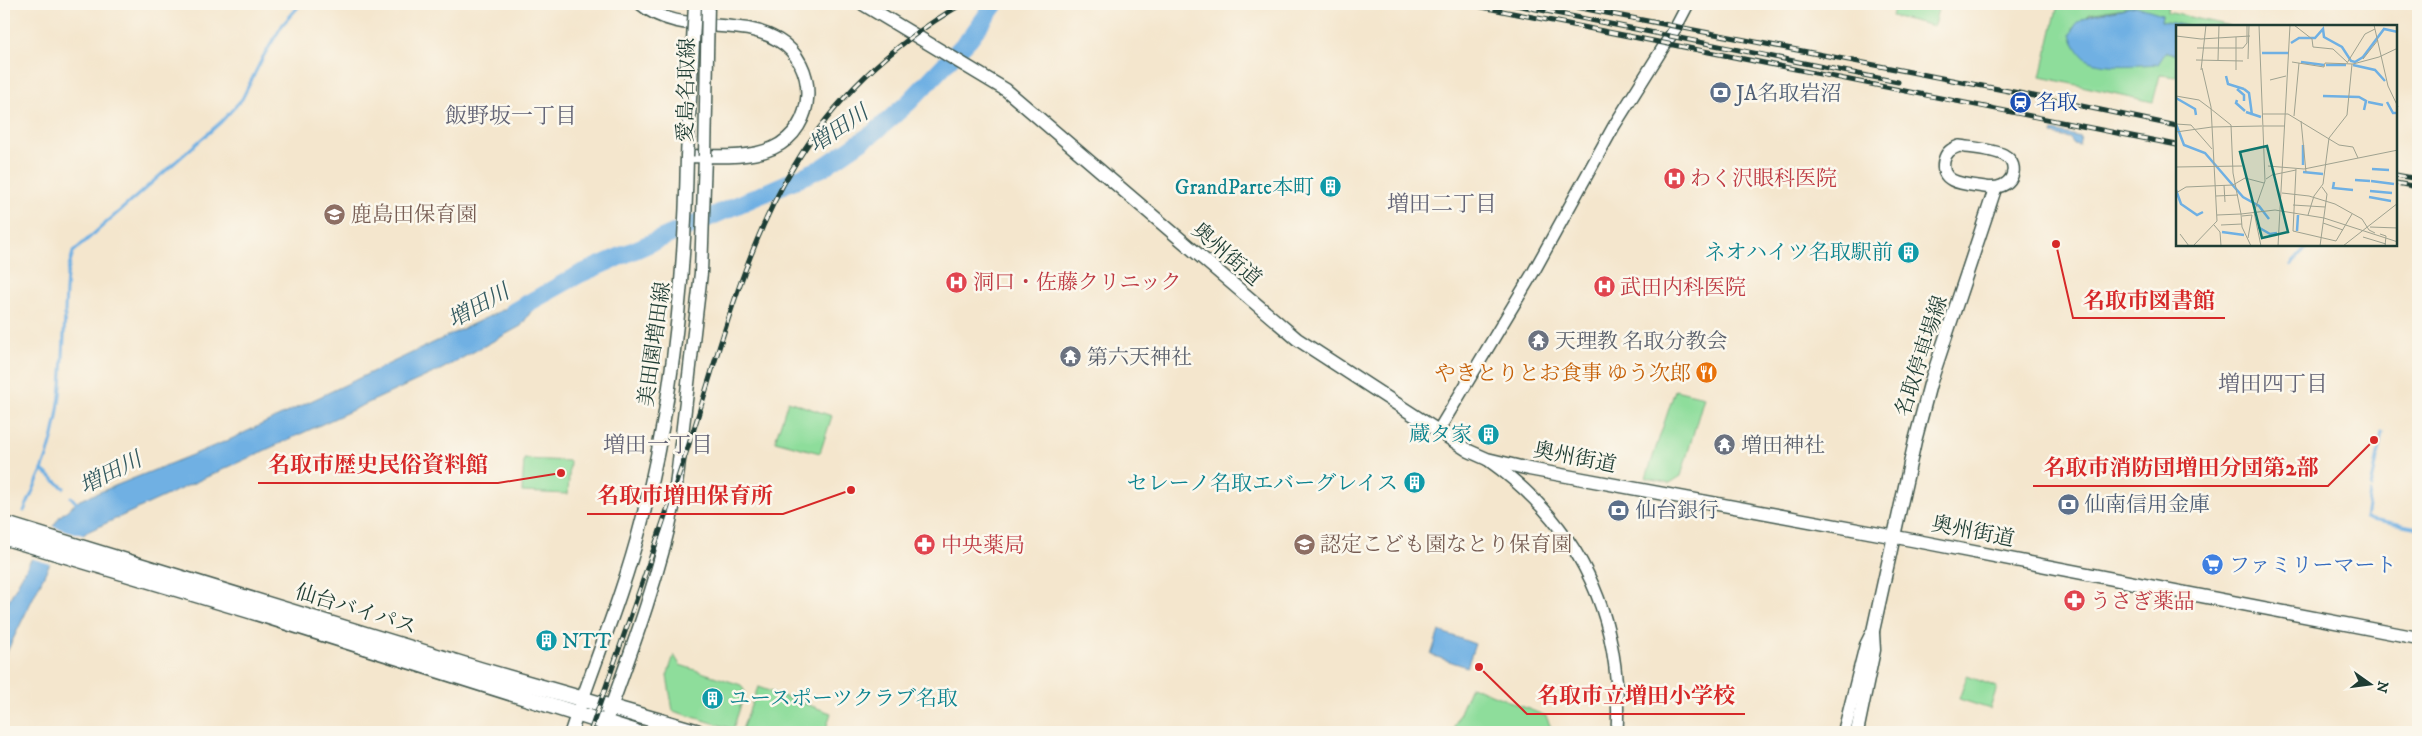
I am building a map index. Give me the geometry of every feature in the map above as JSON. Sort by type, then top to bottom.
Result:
[{"type":"highway","name":"仙台バイパス","points":[[4,524],[36,540],[577,714],[604,728],[635,732]]},
{"type":"highway","name":"仙台バイパス","points":[[4,537],[36,540]]},
{"type":"highway","name":"仙台バイパス","points":[[78,553],[698,732]]},
{"type":"main road","name":"愛島名取線","points":[[641,4],[660,17],[754,31],[780,41],[794,53],[802,65],[808,81],[807,103],[802,122],[783,143],[766,151],[687,156],[695,4]]},
{"type":"main road","name":"愛島名取線","points":[[705,156],[708,4]]},
{"type":"main road","name":"奥州街道","points":[[863,4],[1006,90],[1297,339],[1469,451],[1487,459],[1529,469],[2418,638]]},
{"type":"main road","name":"美田園増田線","points":[[571,732],[623,585],[642,523],[658,452],[683,279],[687,156]]},
{"type":"main road","name":"美田園増田線","points":[[604,728],[666,540],[674,503],[701,273],[705,156]]},
{"type":"main road","name":"名取停車場線","points":[[1873,631],[1930,384],[1995,189]]},
{"type":"main road","points":[[1844,732],[1866,645],[1873,631]]},
{"type":"main road","points":[[1857,732],[1874,650],[1873,631]]},
{"type":"street","points":[[1438,431],[1534,271],[1614,126],[1676,27],[1688,4]]},
{"type":"street","points":[[1959,146],[2003,154],[2010,160],[2013,168],[2010,182],[2005,186],[1995,189],[1952,181],[1945,176],[1943,168],[1945,156],[1951,149],[1959,146]]},
{"type":"street","points":[[1487,459],[1530,494],[1571,543],[1585,566],[1597,595],[1613,649],[1617,676],[1617,732]]},
{"type":"street","points":[[1529,469],[1526,481],[1530,494]]},
{"type":"green space","points":[[1895,4],[1939,4],[1934,26],[1892,16]]},
{"type":"green space","points":[[2058,4],[2168,4],[2167,12],[2226,25],[2182,25],[2161,21],[2162,14],[2129,7],[2089,14],[2073,28],[2074,43],[2090,61],[2166,52],[2176,54],[2176,77],[2160,75],[2153,102],[2041,77]]},
{"type":"green space","points":[[1675,390],[1704,397],[1681,476],[1670,483],[1646,478]]},
{"type":"green space","points":[[788,401],[832,416],[820,453],[775,441]]},
{"type":"green space","points":[[524,459],[570,461],[568,494],[522,492]]},
{"type":"green space","name":"ユースポーツクラブ名取","points":[[674,655],[680,665],[741,685],[745,692],[733,729],[673,711],[667,676]]},
{"type":"green space","points":[[1967,676],[1997,687],[1990,709],[1959,699]]},
{"type":"green space","points":[[1471,686],[1546,716],[1553,732],[1452,732]]},
{"type":"green space","points":[[758,687],[831,713],[825,732],[741,732]]},
{"type":"water","points":[[2136,6],[2162,14],[2161,21],[2182,25],[2176,25],[2176,54],[2166,52],[2158,64],[2114,65],[2090,61],[2081,53],[2071,35],[2078,22],[2095,14]]},
{"type":"water","points":[[2053,131],[2081,137],[2079,145],[2073,144],[2070,138],[2052,135]]},
{"type":"water","points":[[536,294],[535,306],[521,326],[442,369],[87,532],[49,565],[4,658],[4,609],[29,563],[60,516],[80,500],[229,440]]},
{"type":"water","points":[[1439,631],[1475,644],[1467,667],[1431,655]]},
{"type":"pier","points":[[51,526],[86,536],[82,540],[48,530]]},
{"type":"pier","points":[[32,554],[57,561],[54,565],[30,558]]},
{"type":"waterway","points":[[64,488],[42,470],[50,447],[60,399],[67,275],[73,252],[221,122],[242,99],[263,57],[283,24],[301,4]]},
{"type":"waterway","name":"増田川","points":[[514,311],[580,274],[822,168],[875,132],[909,102],[970,38],[995,4]]},
{"type":"waterway","points":[[2291,265],[2308,246]]},
{"type":"waterway","points":[[2371,488],[2382,433]]},
{"type":"waterway","points":[[24,511],[42,470]]},
{"type":"waterway","points":[[2370,493],[2366,518],[2418,528]]},
{"type":"waterway","points":[[71,497],[79,506]]},
{"type":"waterway","points":[[4,562],[5,558]]},
{"type":"waterway","points":[[2415,732],[2418,729]]},
{"type":"railway","points":[[590,732],[678,478],[734,300],[761,230],[777,197],[810,141],[847,95],[912,36],[962,4]]},
{"type":"railway","points":[[1467,4],[2176,145]]},
{"type":"railway","points":[[1511,4],[1898,82]]},
{"type":"railway","points":[[1560,4],[2024,94],[2176,126]]},
{"type":"railway","points":[[2397,175],[2418,179]]},
{"type":"railway","points":[[2397,183],[2418,187]]},
{"type":"place","name":"JA名取岩沼","points":[[1720,93]]},
{"type":"place","name":"名取","points":[[2020,102]]},
{"type":"place","name":"わく沢眼科医院","points":[[1674,178]]},
{"type":"place","name":"GrandParte本町","points":[[1330,187]]},
{"type":"place","name":"鹿島田保育園","points":[[335,214]]},
{"type":"place","name":"名取市図書館","points":[[2056,244]]},
{"type":"place","name":"ネオハイツ名取駅前","points":[[1909,252]]},
{"type":"place","name":"洞口・佐藤クリニック","points":[[957,282]]},
{"type":"place","name":"武田内科医院","points":[[1604,287]]},
{"type":"place","name":"天理教 名取分教会","points":[[1539,341]]},
{"type":"place","name":"第六天神社","points":[[1071,357]]},
{"type":"place","name":"やきとりとお食事 ゆう次郎","points":[[1707,373]]},
{"type":"place","name":"蔵タ家","points":[[1488,434]]},
{"type":"place","name":"名取市消防団増田分団第2部","points":[[2374,440]]},
{"type":"place","name":"増田神社","points":[[1725,445]]},
{"type":"place","name":"名取市歴史民俗資料館","points":[[561,473]]},
{"type":"place","name":"セレーノ名取エバーグレイス","points":[[1414,483]]},
{"type":"place","name":"名取市増田保育所","points":[[851,490]]},
{"type":"place","name":"仙南信用金庫","points":[[2068,504]]},
{"type":"place","name":"仙台銀行","points":[[1619,510]]},
{"type":"place","name":"認定こども園なとり保育園","points":[[1304,544]]},
{"type":"place","name":"中央薬局","points":[[925,545]]},
{"type":"place","name":"ファミリーマート","points":[[2213,565]]},
{"type":"place","name":"うさぎ薬品","points":[[2074,601]]},
{"type":"place","name":"NTT","points":[[546,641]]},
{"type":"place","name":"名取市立増田小学校","points":[[1479,667]]},
{"type":"place","name":"ユースポーツクラブ名取","points":[[713,698]]},
{"type":"district","name":"飯野坂一丁目","points":[[511,115]]},
{"type":"district","name":"増田二丁目","points":[[1442,203]]},
{"type":"district","name":"増田四丁目","points":[[2273,383]]},
{"type":"district","name":"増田一丁目","points":[[658,444]]}]
